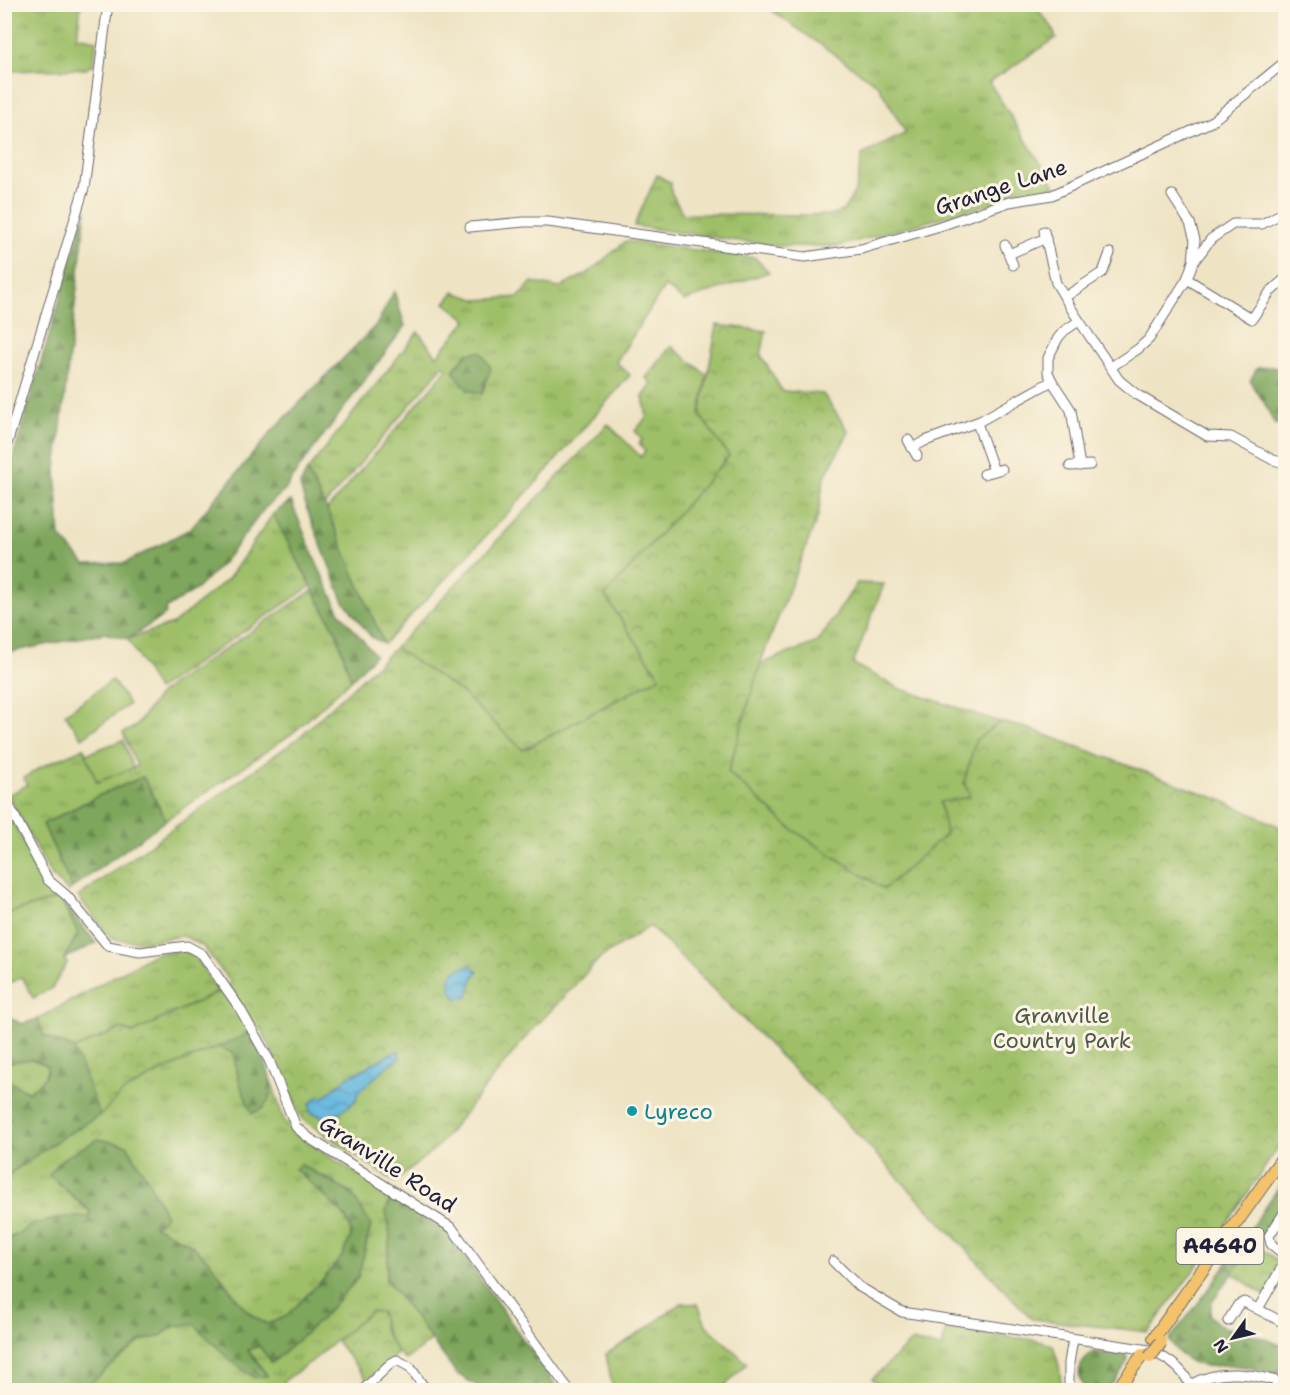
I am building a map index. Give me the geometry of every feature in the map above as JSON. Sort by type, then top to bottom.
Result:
[{"type":"main road","name":"A4640","points":[[1126,1390],[1157,1340],[1286,1153]]},
{"type":"main road","name":"A4640","points":[[1157,1340],[1286,1165]]},
{"type":"main road","name":"A4640","points":[[1117,1390],[1147,1355]]},
{"type":"street","points":[[4,454],[84,188],[108,4]]},
{"type":"street","name":"Grange Lane","points":[[470,227],[549,222],[805,257],[861,249],[940,226],[1009,202],[1052,195],[1211,122],[1286,61]]},
{"type":"street","points":[[1111,367],[1149,339],[1186,279],[1192,264],[1195,240],[1193,232],[1190,223],[1172,195]]},
{"type":"street","points":[[1192,264],[1212,239],[1233,224],[1262,224],[1286,211]]},
{"type":"street","points":[[1013,265],[1007,249],[1045,235],[1056,283],[1119,380],[1136,394],[1207,436],[1231,437],[1273,460],[1286,463]]},
{"type":"street","points":[[1065,297],[1103,272],[1110,253]]},
{"type":"street","points":[[1186,279],[1252,319],[1270,292],[1286,278]]},
{"type":"street","points":[[1079,321],[1064,331],[1048,358],[1048,372],[1071,410],[1080,466]]},
{"type":"street","points":[[913,448],[925,441],[977,423],[1052,381]]},
{"type":"street","points":[[977,423],[993,471]]},
{"type":"street","name":"Granville Road","points":[[4,796],[48,880],[68,896],[108,946],[140,952],[187,945],[202,954],[239,1007],[270,1060],[296,1127],[309,1138],[452,1228],[569,1390]]},
{"type":"street","points":[[1258,1309],[1286,1258],[1271,1245],[1269,1236],[1286,1210]]},
{"type":"street","points":[[833,1261],[858,1286],[903,1312],[1149,1350],[1175,1365],[1191,1388],[1199,1379],[1223,1373],[1286,1384]]},
{"type":"street","points":[[1228,1321],[1241,1302],[1244,1302],[1286,1324]]},
{"type":"street","points":[[1069,1390],[1069,1363],[1073,1339]]},
{"type":"street","points":[[363,1390],[397,1360],[410,1367],[426,1390]]},
{"type":"green space","points":[[4,5],[81,5],[77,36],[97,40],[93,64],[86,69],[5,71]]},
{"type":"green space","points":[[764,5],[1034,5],[1052,27],[1056,38],[989,82],[1055,186],[839,246],[774,246],[634,226],[657,175],[671,183],[671,192],[683,214],[828,215],[843,211],[856,190],[862,155],[906,133],[878,85]]},
{"type":"green space","points":[[86,210],[56,470],[60,537],[85,564],[125,563],[190,529],[272,431],[377,324],[394,291],[405,326],[285,490],[264,509],[223,563],[197,589],[165,609],[166,614],[128,639],[104,633],[5,653],[5,484]]},
{"type":"green space","points":[[626,241],[755,258],[769,272],[684,301],[665,286],[616,362],[630,375],[535,484],[384,644],[327,510],[447,369],[444,365],[324,506],[307,471],[418,332],[437,356],[467,320],[445,303],[454,292],[478,300],[519,297],[532,282],[559,288],[588,273]]},
{"type":"green space","name":"Granville Country Park","points":[[717,325],[766,331],[761,355],[782,391],[823,394],[849,432],[824,478],[818,516],[760,664],[728,772],[790,828],[884,889],[946,834],[940,802],[970,797],[964,782],[976,740],[1000,722],[1030,729],[1221,800],[1283,828],[1285,833],[1285,1137],[1211,1247],[1148,1332],[1032,1319],[839,1115],[650,926],[600,958],[525,1038],[438,1146],[395,1182],[302,1119],[261,1028],[159,1072],[123,1092],[100,1115],[74,1049],[121,1029],[133,1033],[218,992],[231,983],[203,946],[184,936],[142,942],[112,939],[78,897],[297,739],[395,648],[461,692],[523,750],[660,677],[605,596],[729,456],[700,415]]},
{"type":"green space","points":[[671,346],[707,375],[700,415],[729,456],[605,596],[660,677],[523,750],[461,692],[395,648],[608,424],[641,457],[645,451],[639,444],[642,439],[635,431],[647,417],[643,397],[652,384],[646,378]]},
{"type":"green space","points":[[481,352],[491,368],[482,394],[468,390],[453,371],[467,353]]},
{"type":"green space","points":[[1257,368],[1285,369],[1280,397],[1285,402],[1285,419],[1275,425],[1250,381]]},
{"type":"green space","points":[[307,471],[327,510],[384,644],[371,637],[343,600],[306,507],[300,485]]},
{"type":"green space","points":[[291,501],[340,613],[375,655],[351,680],[337,634],[273,514]]},
{"type":"green space","points":[[273,514],[311,586],[157,690],[128,639],[173,624],[229,578]]},
{"type":"green space","points":[[857,583],[884,584],[853,664],[898,688],[1000,722],[976,740],[1043,855],[884,890],[790,828],[728,772],[760,664],[818,642]]},
{"type":"green space","points":[[313,590],[337,634],[351,680],[293,733],[166,820],[143,777],[100,795],[43,824],[72,888],[68,891],[51,875],[8,795],[27,785],[24,778],[41,767],[84,748],[97,782],[137,766],[123,733],[136,726],[159,695]]},
{"type":"green space","points":[[112,680],[129,704],[82,738],[65,714]]},
{"type":"green space","points":[[123,740],[133,768],[97,782],[86,754]]},
{"type":"green space","points":[[143,777],[166,820],[72,888],[43,824],[100,795]]},
{"type":"green space","points":[[4,804],[37,869],[48,880],[47,885],[60,898],[5,914]]},
{"type":"green space","points":[[47,885],[60,898],[5,914],[4,900]]},
{"type":"green space","points":[[60,898],[78,933],[64,959],[67,963],[52,988],[33,998],[22,977],[5,986],[5,914]]},
{"type":"green space","points":[[63,901],[96,943],[64,959],[78,933]]},
{"type":"green space","points":[[183,950],[196,957],[218,992],[133,1033],[121,1029],[74,1049],[44,1036],[38,1019],[156,953]]},
{"type":"green space","points":[[218,992],[247,1030],[266,1064],[270,1080],[270,1095],[264,1107],[252,1114],[240,1084],[233,1053],[217,1046],[159,1072],[120,1093],[100,1115],[61,1138],[5,1177],[4,1104],[8,1102],[4,1094],[5,1014],[21,1024],[38,1019],[44,1036],[74,1049],[121,1029],[133,1033]],"holes":[[[31,1059],[47,1065],[44,1078],[28,1092],[10,1082],[6,1067],[11,1062]]]},
{"type":"green space","points":[[217,1046],[233,1053],[240,1084],[269,1097],[271,1080],[284,1121],[294,1133],[391,1197],[386,1211],[390,1235],[386,1279],[432,1340],[405,1360],[389,1338],[381,1313],[371,1311],[312,1361],[284,1381],[289,1390],[82,1390],[141,1341],[160,1336],[173,1327],[194,1323],[227,1357],[254,1378],[267,1375],[248,1350],[259,1346],[273,1362],[319,1321],[358,1278],[371,1225],[333,1181],[300,1165],[296,1169],[334,1203],[347,1219],[351,1230],[350,1238],[338,1263],[305,1299],[284,1318],[267,1324],[251,1317],[212,1265],[191,1244],[49,1175],[90,1212],[90,1217],[64,1217],[35,1224],[5,1241],[4,1177],[61,1138],[100,1115],[120,1093],[159,1072]]},
{"type":"green space","points":[[31,1059],[47,1065],[47,1070],[42,1081],[29,1092],[10,1082],[6,1066],[11,1062]]},
{"type":"green space","points":[[98,1139],[127,1145],[166,1216],[155,1226],[200,1253],[213,1266],[243,1306],[267,1324],[285,1317],[324,1278],[342,1256],[351,1236],[346,1218],[295,1169],[300,1164],[352,1194],[371,1225],[358,1278],[319,1321],[272,1363],[259,1346],[248,1350],[267,1376],[254,1378],[227,1357],[193,1323],[173,1327],[160,1336],[141,1341],[82,1390],[5,1390],[5,1241],[35,1224],[64,1217],[90,1217],[90,1211],[49,1175],[62,1159]]},
{"type":"green space","points":[[1285,1178],[1285,1204],[1212,1301],[1210,1315],[1220,1326],[1285,1346],[1285,1378],[1244,1367],[1206,1366],[1189,1361],[1169,1340],[1207,1292]]},
{"type":"green space","points":[[391,1197],[447,1232],[559,1390],[484,1390],[457,1374],[386,1279],[390,1235],[386,1211]]},
{"type":"green space","points":[[1255,1245],[1284,1265],[1264,1295],[1232,1273]]},
{"type":"green space","points":[[681,1303],[698,1304],[706,1325],[747,1363],[721,1390],[613,1390],[606,1354]]},
{"type":"green space","points":[[371,1311],[381,1312],[384,1331],[398,1353],[368,1381],[336,1341]]},
{"type":"green space","points":[[946,1329],[1035,1340],[1053,1345],[1062,1390],[889,1390],[872,1379],[912,1341],[942,1348]]},
{"type":"green space","points":[[1094,1352],[1126,1355],[1128,1360],[1109,1387],[1087,1390],[1079,1374],[1081,1364]]},
{"type":"water","points":[[471,965],[478,972],[474,976],[467,998],[454,997],[450,978],[458,970]]},
{"type":"water","points":[[399,1051],[400,1058],[386,1067],[358,1093],[355,1101],[348,1107],[327,1119],[310,1112],[310,1103],[319,1096],[324,1097],[348,1077]]},
{"type":"place","name":"Lyreco","points":[[632,1111]]}]
